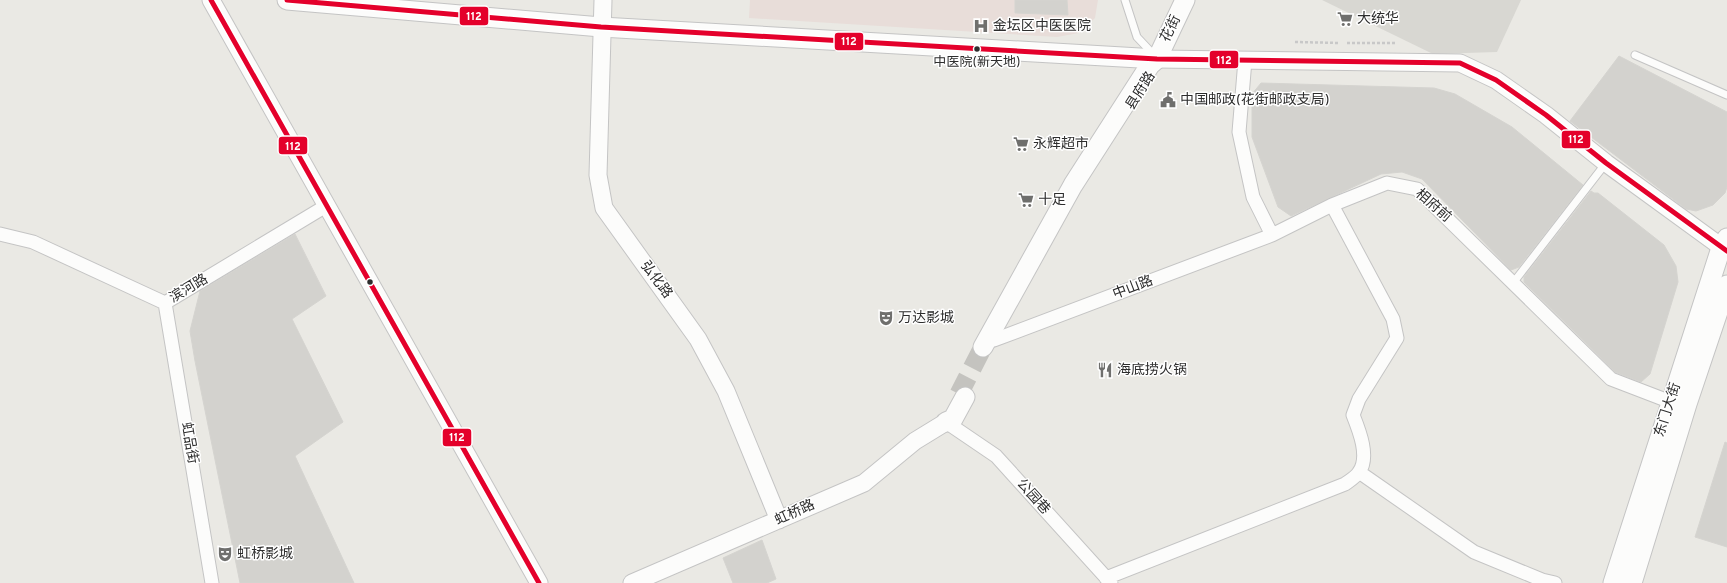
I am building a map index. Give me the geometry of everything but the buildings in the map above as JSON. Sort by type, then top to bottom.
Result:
[{"type":"main road","points":[[287,0],[601,27],[1157,59]]},
{"type":"main road","name":"花街","points":[[1157,59],[1185,0]]},
{"type":"main road","name":"县府路","points":[[989,346],[1073,185],[1150,65],[1157,59]]},
{"type":"main road","name":"东门大街","points":[[1613,583],[1671,402],[1725,245]]},
{"type":"main road","name":"东门大街","points":[[1632,583],[1687,404],[1727,285]]},
{"type":"main road","points":[[946,422],[948,414],[962,395]]},
{"type":"street","points":[[211,0],[539,583]]},
{"type":"street","name":"弘化路","points":[[603,0],[601,27],[598,175],[604,208],[698,339],[726,391],[779,520]]},
{"type":"street","points":[[1157,59],[1460,63],[1496,80],[1546,115],[1606,162],[1725,245]]},
{"type":"street","points":[[1245,60],[1239,132],[1253,197],[1272,235]]},
{"type":"street","name":"相府前","points":[[1272,235],[1332,205],[1387,184],[1418,189],[1612,379],[1671,402]]},
{"type":"street","points":[[1109,580],[1344,484],[1359,472],[1364,460],[1360,434],[1353,415],[1359,399],[1397,338],[1393,319],[1332,205]]},
{"type":"street","name":"滨河路","points":[[0,234],[33,242],[165,303],[326,206]]},
{"type":"street","name":"中山路","points":[[989,346],[1272,235]]},
{"type":"street","name":"虹品街","points":[[165,303],[212,583]]},
{"type":"street","name":"虹桥路","points":[[632,583],[864,483],[915,441],[946,422]]},
{"type":"street","name":"公园巷","points":[[946,422],[996,456],[1109,580]]},
{"type":"street","points":[[1359,472],[1474,552],[1542,580],[1555,583]]},
{"type":"lane","points":[[1125,0],[1137,37],[1157,59]]},
{"type":"lane","points":[[1634,55],[1727,95]]},
{"type":"lane","points":[[1513,283],[1606,162]]},
{"type":"path","points":[[1296,42],[1340,42]]},
{"type":"path","points":[[1347,43],[1395,43]]},
{"type":"shaded area","name":"金坛区中医医院","points":[[750,0],[1098,0],[1095,18],[1079,33],[1057,37],[749,18]]},
{"type":"shaded area","points":[[1322,0],[1521,0],[1497,52],[1433,54]]},
{"type":"tunnel","points":[[959,394],[983,347]]},
{"type":"transit line","name":"112","points":[[211,0],[539,583]]},
{"type":"transit line","name":"112","points":[[287,0],[601,27],[1157,59],[1460,63],[1496,80],[1546,115],[1606,163],[1727,251]]},
{"type":"place","name":"大统华","points":[[1345,19]]},
{"type":"place","name":"金坛区中医医院","points":[[981,26]]},
{"type":"place","name":"中医院(新天地)","points":[[977,49]]},
{"type":"place","name":"中国邮政(花街邮政支局)","points":[[1168,100]]},
{"type":"place","name":"永辉超市","points":[[1021,144]]},
{"type":"place","name":"十足","points":[[1026,200]]},
{"type":"place","name":"万达影城","points":[[886,318]]},
{"type":"place","name":"海底捞火锅","points":[[1105,370]]},
{"type":"place","name":"虹桥影城","points":[[225,554]]}]
